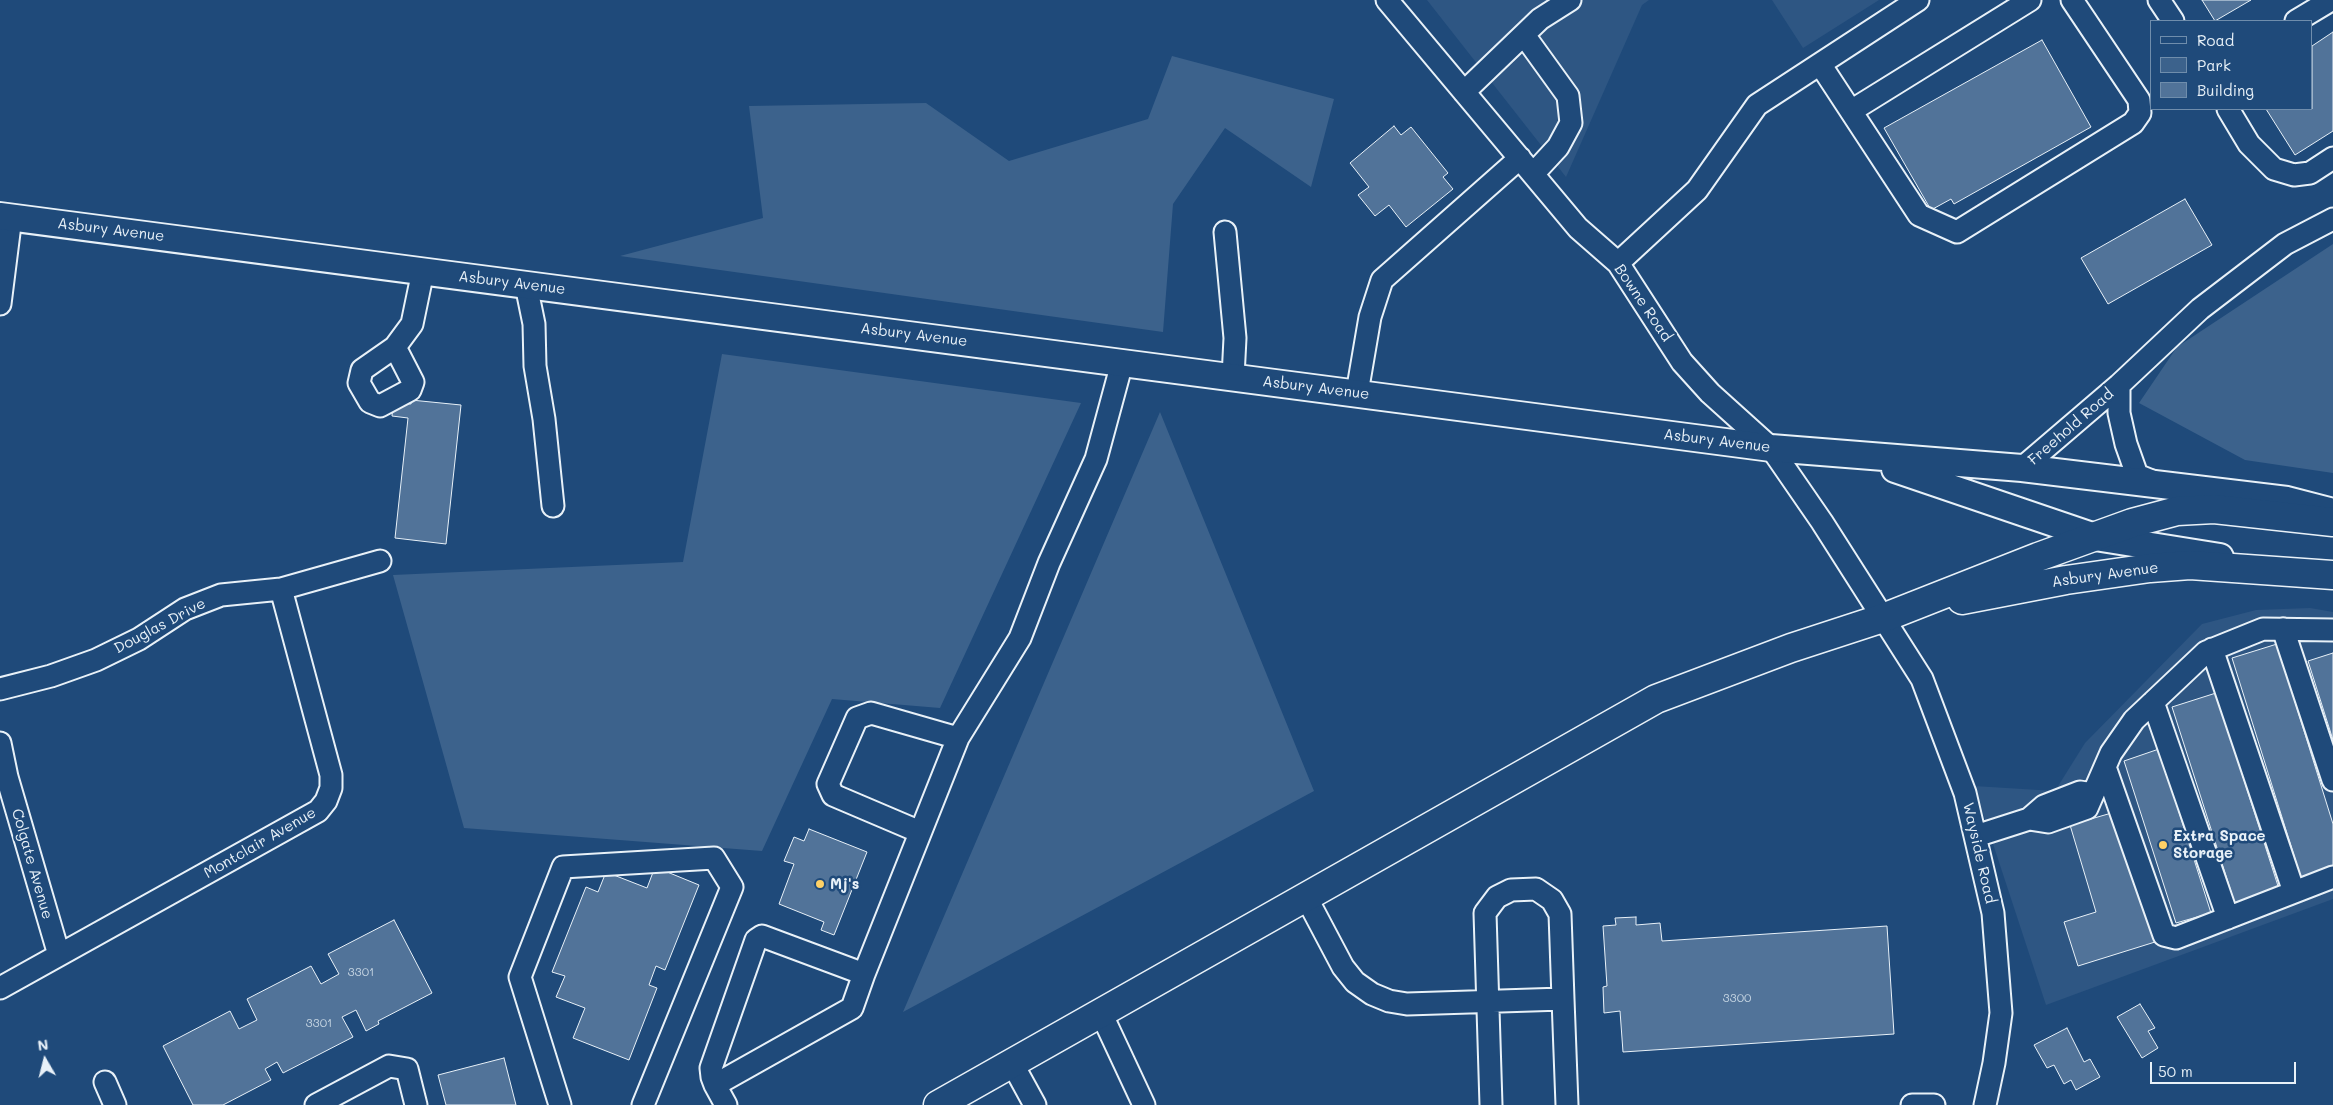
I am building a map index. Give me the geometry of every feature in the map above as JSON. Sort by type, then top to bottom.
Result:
[{"type":"highway","name":"Asbury Avenue","points":[[1883,618],[2038,557],[2132,523],[2177,511],[2214,509],[2333,522]]},
{"type":"highway","name":"Asbury Avenue","points":[[1883,618],[2066,580],[2150,568],[2190,565],[2326,574]]},
{"type":"highway","points":[[938,1105],[1656,699],[1791,648],[1883,618]]},
{"type":"main road","name":"Asbury Avenue","points":[[6,216],[1771,448],[2022,468],[2287,500],[2333,512]]},
{"type":"main road","name":"Asbury Avenue","points":[[1828,454],[1899,470],[2095,537],[2326,574]]},
{"type":"street","points":[[1464,92],[1540,19],[1570,0]]},
{"type":"street","points":[[1618,263],[1697,190],[1757,105],[1918,0]]},
{"type":"street","points":[[1851,111],[2030,0]]},
{"type":"street","points":[[1820,64],[1919,215],[1956,232],[2133,123],[2140,113],[2139,100],[2072,0]]},
{"type":"street","points":[[2160,0],[2172,20]]},
{"type":"street","points":[[2298,20],[2331,0]]},
{"type":"street","name":"Bowne Road","points":[[1391,1],[1464,92],[1578,228],[1618,263],[1682,362],[1710,393],[1771,448],[1883,618]]},
{"type":"street","points":[[1357,393],[1370,317],[1382,280],[1526,166],[1558,147],[1571,123],[1568,96],[1524,34]]},
{"type":"street","points":[[2229,110],[2249,144],[2274,170],[2294,176],[2310,173],[2333,158]]},
{"type":"street","points":[[0,304],[6,216]]},
{"type":"street","name":"Freehold Road","points":[[2022,468],[2119,385],[2200,309],[2285,244],[2333,219]]},
{"type":"street","points":[[1225,232],[1235,338],[1233,377]]},
{"type":"street","points":[[395,347],[412,324],[423,271]]},
{"type":"street","points":[[526,285],[534,324],[535,366],[544,419],[553,506]]},
{"type":"street","points":[[715,1085],[852,1008],[958,738],[1020,638],[1049,563],[1096,460],[1122,363]]},
{"type":"street","points":[[2119,385],[2119,413],[2126,444],[2137,475],[2146,480],[2162,484]]},
{"type":"street","name":"Douglas Drive","points":[[0,688],[51,676],[96,660],[139,639],[195,604],[238,592],[281,590],[380,561]]},
{"type":"street","name":"Montclair Avenue","points":[[0,988],[318,811],[326,801],[331,788],[331,775],[281,590]]},
{"type":"street","name":"Wayside Road","points":[[1883,618],[1922,679],[1965,794],[1993,913],[2001,1013],[1994,1063],[1984,1105]]},
{"type":"street","points":[[2283,628],[2333,780]]},
{"type":"street","points":[[1976,836],[2029,819],[2044,806],[2080,792],[2093,794],[2111,753],[2134,720],[2206,652],[2264,629],[2333,630]]},
{"type":"street","points":[[2212,649],[2294,892]]},
{"type":"street","points":[[2153,702],[2228,918]]},
{"type":"street","points":[[920,832],[833,795],[828,784],[857,718],[871,713],[958,738]]},
{"type":"street","name":"Colgate Avenue","points":[[0,743],[9,786],[59,955]]},
{"type":"street","points":[[2105,767],[2164,935],[2176,938],[2333,877]]},
{"type":"street","points":[[560,1105],[520,977],[563,867],[714,858],[732,887],[643,1105]]},
{"type":"street","points":[[1491,1105],[1486,1001],[1485,913],[1497,897],[1511,890],[1536,889],[1552,900],[1560,914],[1567,1105]]},
{"type":"street","points":[[1306,897],[1343,967],[1355,982],[1372,994],[1389,1001],[1407,1004],[1563,999]]},
{"type":"street","points":[[726,1105],[715,1085],[712,1077],[712,1068],[756,940],[762,936],[864,974]]},
{"type":"street","points":[[1101,1013],[1145,1105]]},
{"type":"street","points":[[1012,1063],[1035,1105]]},
{"type":"street","points":[[316,1105],[389,1066],[407,1069],[416,1105]]},
{"type":"street","points":[[106,1082],[115,1105]]},
{"type":"street","points":[[1912,1105],[1934,1105]]},
{"type":"shaded area","points":[[1427,0],[1649,0],[1642,5],[1566,177]]},
{"type":"shaded area","points":[[1772,0],[1879,0],[1803,48]]},
{"type":"shaded area","name":"Extra Space Storage","points":[[2310,608],[2333,612],[2333,899],[2046,1005],[1974,786],[2055,791],[2085,743],[2202,624],[2256,610]]},
{"type":"green space","points":[[1172,56],[1334,99],[1311,187],[1225,128],[1173,204],[1163,332],[620,256],[763,218],[749,106],[926,103],[1009,161],[1148,119]]},
{"type":"green space","points":[[2333,244],[2333,473],[2245,460],[2139,403],[2177,347]]},
{"type":"green space","points":[[722,354],[1081,403],[940,708],[832,699],[762,851],[464,828],[393,575],[683,562]]},
{"type":"green space","points":[[1160,412],[1314,791],[903,1012]]},
{"type":"building","points":[[2202,0],[2251,0],[2217,20],[2214,20]]},
{"type":"building","points":[[2333,32],[2333,131],[2295,155],[2267,110],[2313,110],[2313,45]]},
{"type":"building","points":[[2042,40],[2091,127],[1954,204],[1951,199],[1931,210],[1884,128]]},
{"type":"building","points":[[1394,126],[1401,135],[1411,127],[1448,173],[1443,177],[1453,189],[1406,227],[1389,205],[1375,216],[1358,195],[1369,187],[1350,163]]},
{"type":"building","points":[[2185,199],[2212,245],[2108,304],[2081,258]]},
{"type":"building","points":[[411,400],[461,405],[446,544],[395,538],[408,418],[392,416],[393,402],[411,404]]},
{"type":"building","points":[[2277,644],[2333,824],[2333,872],[2302,881],[2232,658]]},
{"type":"building","points":[[2333,653],[2333,740],[2308,661]]},
{"type":"building","points":[[2216,693],[2279,889],[2235,904],[2172,707]]},
{"type":"building","points":[[2159,749],[2211,913],[2176,923],[2124,761]]},
{"type":"building","points":[[2115,812],[2155,942],[2078,966],[2064,922],[2096,912],[2070,825]]},
{"type":"building","name":"Mj's","points":[[809,829],[867,852],[834,935],[821,930],[824,922],[779,904],[794,864],[784,861],[794,837],[804,841]]},
{"type":"building","points":[[655,867],[699,885],[665,970],[656,966],[649,985],[657,988],[629,1060],[573,1038],[585,1008],[556,997],[565,976],[552,972],[586,887],[598,892],[606,872],[647,888]]},
{"type":"building","points":[[1636,917],[1636,925],[1660,923],[1662,941],[1887,926],[1894,1034],[1623,1052],[1620,1011],[1604,1013],[1603,987],[1607,986],[1603,926],[1616,925],[1615,918]]},
{"type":"building","points":[[394,920],[432,993],[378,1021],[379,1024],[366,1031],[356,1010],[342,1017],[353,1037],[283,1073],[277,1062],[265,1069],[271,1080],[223,1105],[193,1105],[163,1046],[230,1011],[239,1029],[257,1020],[247,999],[311,966],[321,984],[339,974],[328,954]]},
{"type":"building","points":[[2140,1004],[2155,1028],[2148,1031],[2158,1048],[2142,1058],[2117,1017]]},
{"type":"building","points":[[2067,1028],[2084,1062],[2090,1059],[2100,1077],[2076,1090],[2071,1080],[2064,1084],[2054,1065],[2047,1068],[2034,1045]]},
{"type":"building","points":[[504,1058],[516,1105],[446,1105],[438,1075]]},
{"type":"place","name":"Extra Space Storage","points":[[2163,845]]},
{"type":"place","name":"Mj's","points":[[820,884]]}]
